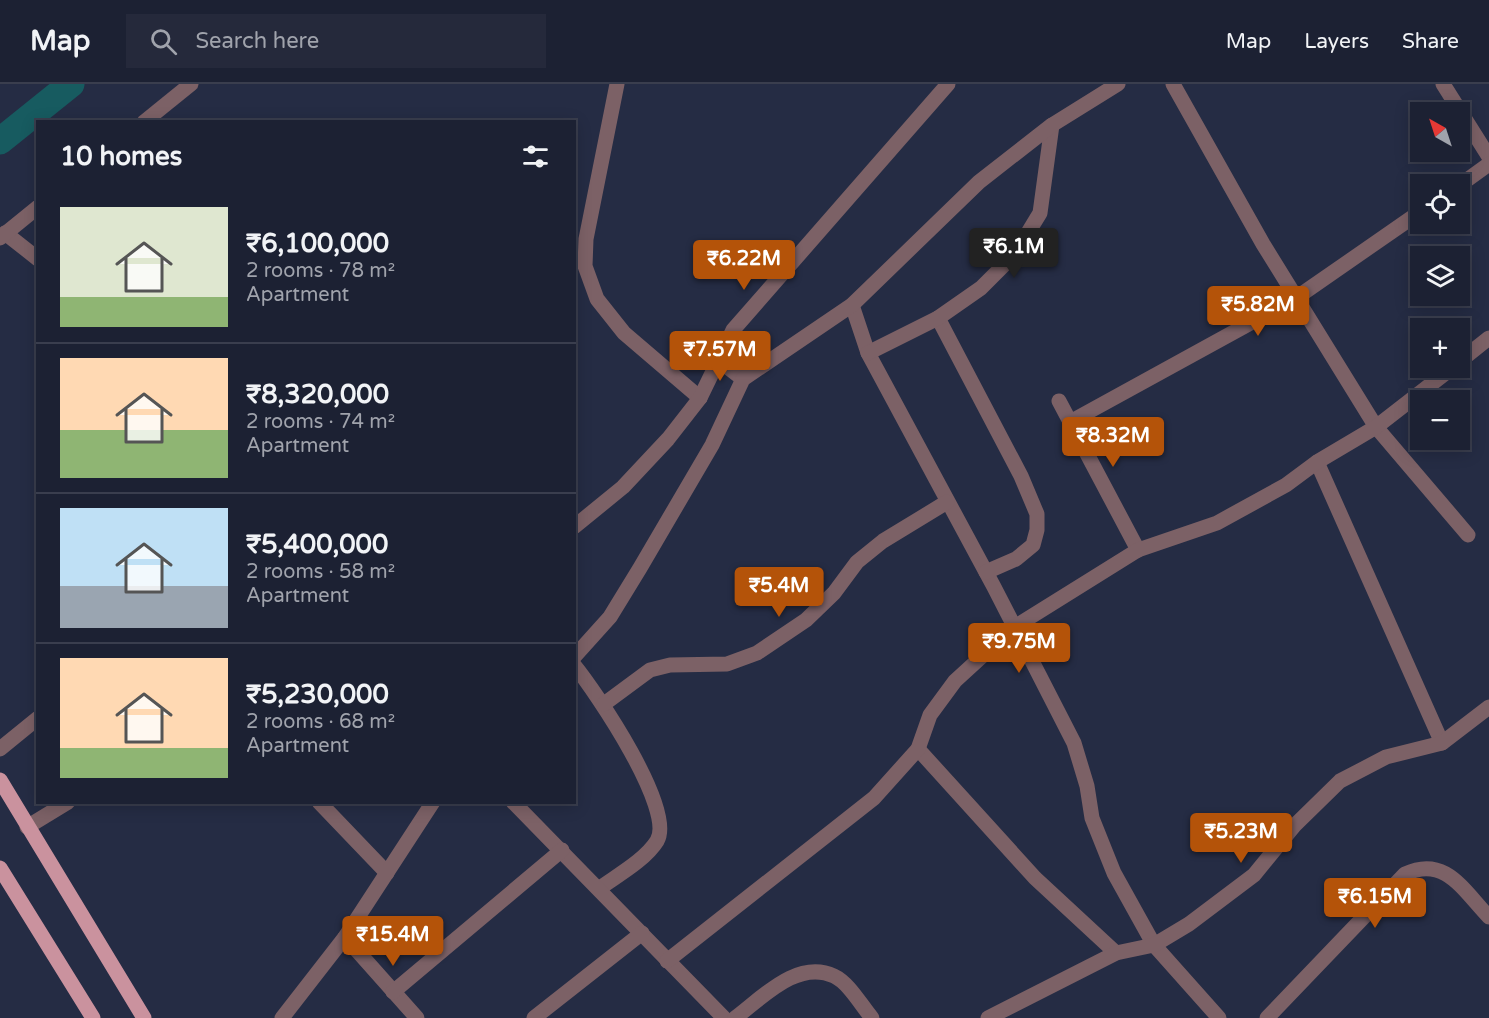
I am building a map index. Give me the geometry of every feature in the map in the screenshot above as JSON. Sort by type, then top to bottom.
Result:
[{"type":"main road","points":[[0,780],[144,1018]]},
{"type":"main road","points":[[0,868],[93,1018]]},
{"type":"street","points":[[146,120],[191,84]]},
{"type":"street","points":[[617,84],[586,239],[585,266],[597,299],[624,333],[700,398]]},
{"type":"street","points":[[576,526],[622,487],[700,398],[733,330],[948,84]]},
{"type":"street","points":[[576,655],[610,616],[640,568],[712,446],[743,379],[852,305],[979,182],[1052,125],[1118,84]]},
{"type":"street","points":[[1173,84],[1263,244],[1376,427],[1468,535]]},
{"type":"street","points":[[1443,84],[1489,158]]},
{"type":"street","points":[[868,353],[938,318],[981,288],[1015,254],[1040,213],[1052,125]]},
{"type":"street","points":[[1470,178],[1489,164]]},
{"type":"street","points":[[36,209],[3,235],[36,258]]},
{"type":"street","points":[[1070,422],[1296,298],[1410,219]]},
{"type":"street","points":[[852,305],[868,353],[986,572],[1074,743],[1087,786],[1092,818],[1114,873],[1154,945],[1219,1018]]},
{"type":"street","points":[[938,318],[1021,476],[1037,514],[1037,530],[1033,545],[1016,558],[986,572]]},
{"type":"street","points":[[1470,354],[1489,338]]},
{"type":"street","points":[[717,359],[743,379]]},
{"type":"street","points":[[667,961],[874,798],[918,749],[930,715],[955,681],[1013,628],[1138,550],[1217,523],[1286,485],[1317,462],[1376,427],[1439,378]]},
{"type":"street","points":[[1059,401],[1138,550]]},
{"type":"street","points":[[1317,462],[1442,743]]},
{"type":"street","points":[[604,704],[650,670],[670,665],[727,664],[757,652],[806,620],[834,593],[857,562],[874,548],[947,502]]},
{"type":"street","points":[[576,668],[604,704],[655,799],[660,822],[658,839],[652,846],[600,888]]},
{"type":"street","points":[[994,1017],[1116,953],[1154,945],[1189,924],[1254,875],[1294,826],[1340,781],[1386,757],[1442,743],[1489,707]]},
{"type":"street","points":[[0,749],[36,720]]},
{"type":"street","points":[[918,749],[1035,878],[1116,953]]},
{"type":"street","points":[[27,827],[65,804]]},
{"type":"street","points":[[321,804],[387,873]]},
{"type":"street","points":[[282,1018],[345,937],[432,804]]},
{"type":"street","points":[[515,804],[600,888],[667,961],[724,1018]]},
{"type":"street","points":[[393,992],[562,850]]},
{"type":"street","points":[[1267,1018],[1405,874],[1421,866],[1443,870],[1489,918]]},
{"type":"street","points":[[534,1018],[642,933]]},
{"type":"street","points":[[345,937],[417,1018]]},
{"type":"street","points":[[735,1018],[790,978],[810,971],[835,976],[872,1018]]},
{"type":"waterway","points":[[0,141],[71,84]]}]
